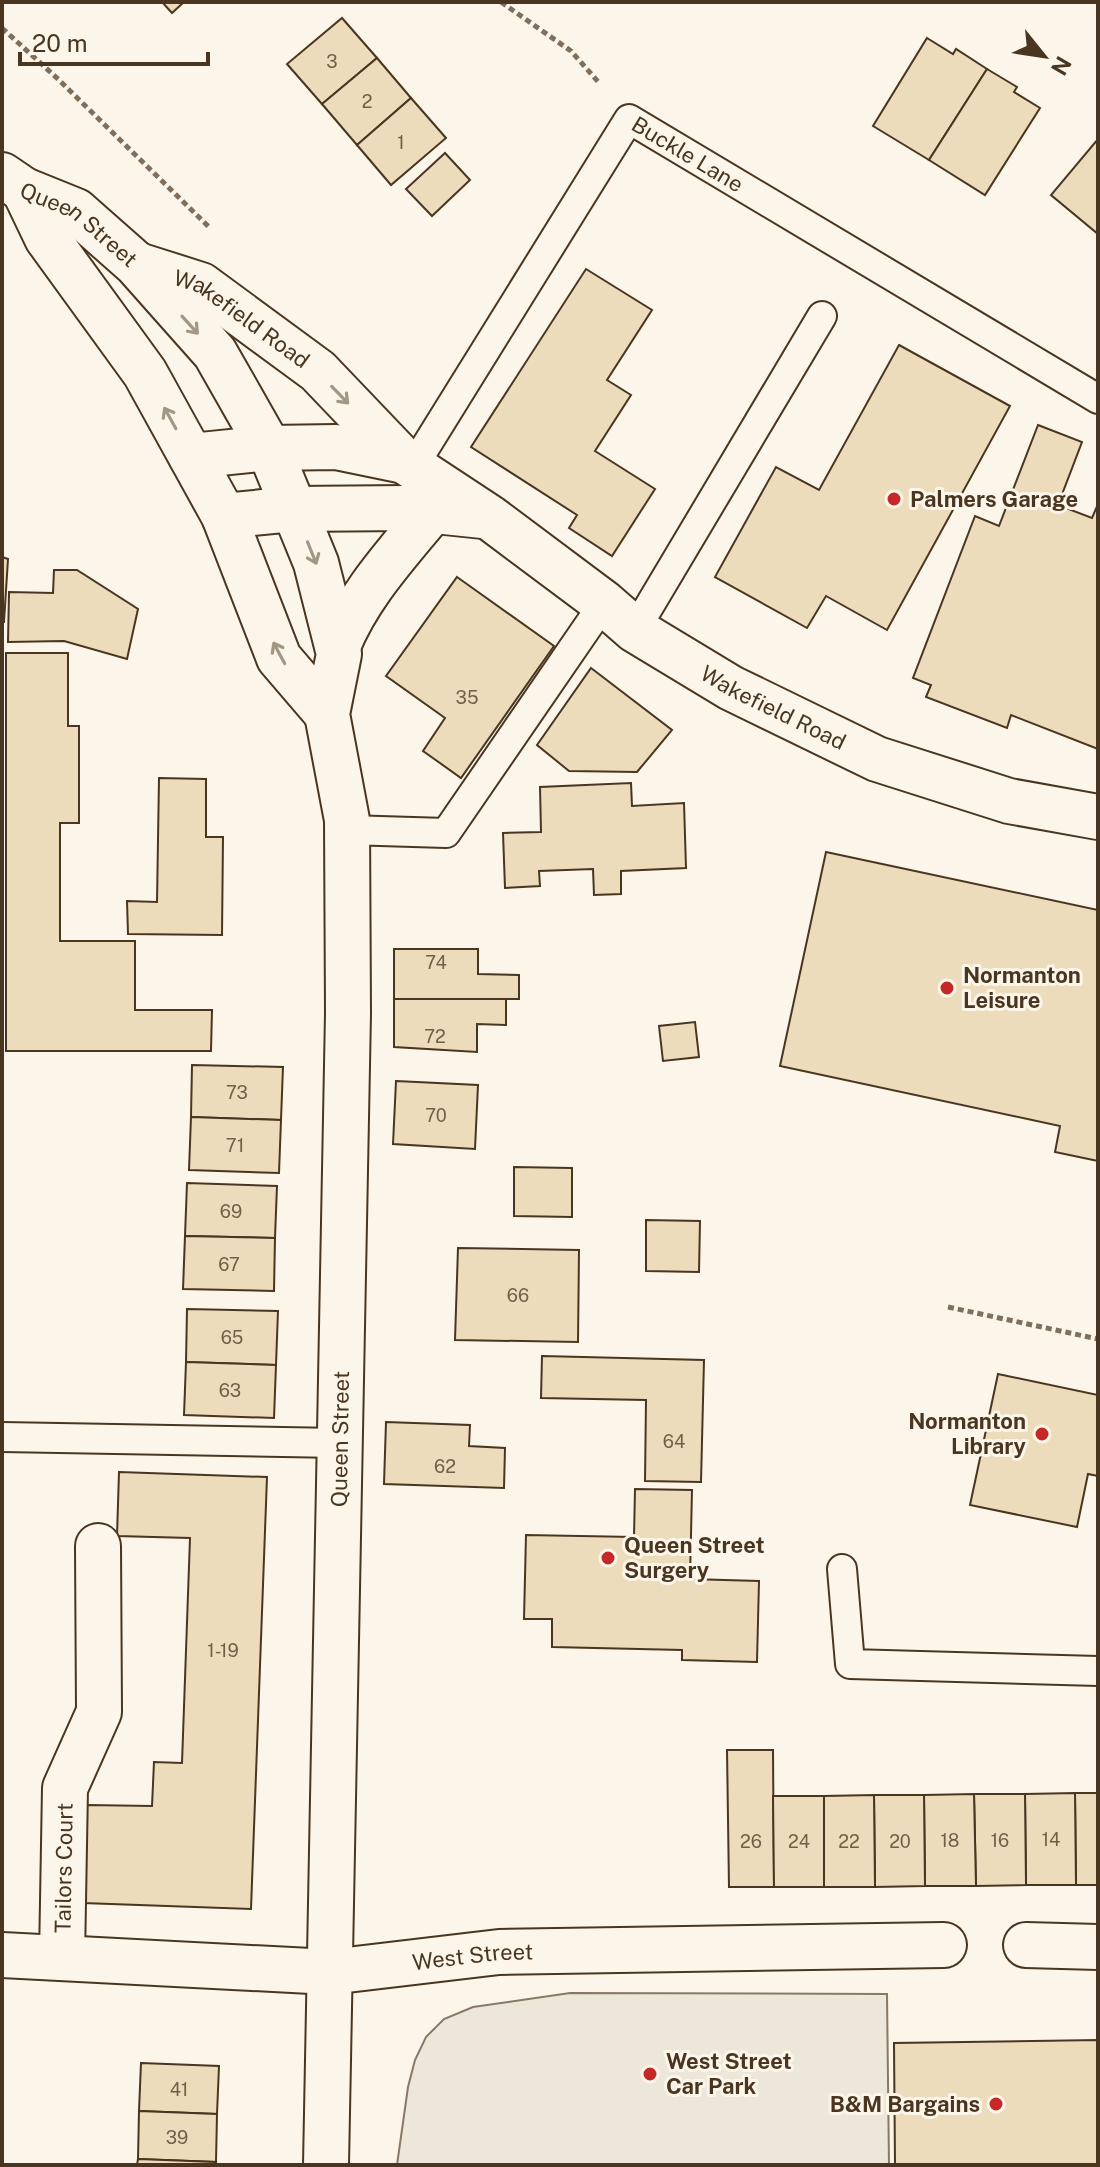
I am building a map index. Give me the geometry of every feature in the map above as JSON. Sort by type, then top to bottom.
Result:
[{"type":"street","name":"Queen Street","points":[[13,182],[76,211],[136,264],[215,353],[269,448],[316,563],[338,646],[327,714],[347,830],[348,1013],[326,2165]]},
{"type":"street","name":"Queen Street","points":[[13,182],[47,238],[145,373],[224,516],[279,658],[327,714]]},
{"type":"street","name":"Wakefield Road","points":[[136,264],[201,285],[318,371],[409,464],[489,517],[620,617],[731,688],[877,759],[1009,801],[1098,817]]},
{"type":"street","name":"Wakefield Road","points":[[191,456],[269,448],[336,447],[409,464]]},
{"type":"street","points":[[224,516],[293,509],[406,508],[489,517]]},
{"type":"street","points":[[338,646],[350,617],[382,571],[432,511]]},
{"type":"street","name":"Tailors Court","points":[[62,1958],[65,1788],[99,1712],[98,1546]]},
{"type":"street","name":"West Street","points":[[2,1955],[330,1972],[499,1952],[944,1945]]},
{"type":"street","points":[[1026,1945],[1098,1947]]},
{"type":"lane","name":"Buckle Lane","points":[[409,464],[629,119],[1098,399]]},
{"type":"lane","points":[[347,830],[446,833],[620,617],[822,316]]},
{"type":"lane","points":[[2,1437],[340,1443]]},
{"type":"lane","points":[[842,1569],[850,1664],[1098,1671]]},
{"type":"path","points":[[501,2],[571,51],[629,119]]},
{"type":"path","points":[[2,28],[216,234]]},
{"type":"path","points":[[948,1307],[1098,1339]]},
{"type":"shaded area","name":"West Street Car Park","points":[[570,1993],[887,1994],[889,2165],[397,2165],[415,2060],[426,2037],[444,2019],[473,2007]]},
{"type":"building","points":[[162,2],[184,2],[172,13]]},
{"type":"building","points":[[342,18],[377,58],[322,104],[287,64]]},
{"type":"building","points":[[927,38],[953,54],[956,49],[987,69],[929,160],[873,126]]},
{"type":"building","points":[[377,58],[411,98],[357,145],[322,104]]},
{"type":"building","points":[[987,69],[1017,87],[1014,92],[1040,108],[985,195],[929,160]]},
{"type":"building","points":[[411,98],[446,138],[391,185],[357,145]]},
{"type":"building","points":[[1098,139],[1098,234],[1051,195]]},
{"type":"building","points":[[445,153],[470,180],[432,216],[406,189]]},
{"type":"building","points":[[586,269],[652,310],[607,380],[631,395],[595,451],[655,489],[612,556],[569,528],[577,515],[471,447]]},
{"type":"building","points":[[899,345],[1010,406],[887,630],[826,596],[807,628],[715,577],[776,467],[819,490]]},
{"type":"building","points":[[1038,425],[1082,442],[1058,505],[1092,518],[1098,504],[1098,749],[1011,715],[1007,728],[926,697],[931,685],[913,678],[975,516],[999,526]]},
{"type":"building","points":[[2,557],[8,559],[4,622],[2,622]]},
{"type":"building","points":[[54,570],[77,570],[138,609],[127,659],[64,641],[8,642],[9,592],[53,593]]},
{"type":"building","points":[[457,577],[554,646],[461,778],[423,751],[445,718],[386,676]]},
{"type":"building","points":[[6,653],[68,653],[68,726],[79,726],[79,823],[60,823],[60,941],[135,941],[135,1010],[212,1010],[211,1051],[6,1051]]},
{"type":"building","points":[[591,668],[672,730],[637,772],[569,771],[537,745]]},
{"type":"building","points":[[159,778],[206,779],[206,837],[223,837],[222,935],[128,934],[127,901],[157,902]]},
{"type":"building","points":[[631,783],[632,806],[684,803],[686,868],[621,871],[621,894],[594,895],[593,869],[539,871],[540,886],[505,888],[503,833],[541,832],[540,787]]},
{"type":"building","name":"Normanton Leisure","points":[[826,852],[1098,910],[1098,1161],[1055,1152],[1060,1126],[780,1066]]},
{"type":"building","points":[[394,949],[478,949],[478,974],[519,975],[519,999],[394,999]]},
{"type":"building","points":[[394,999],[506,999],[506,1025],[477,1024],[477,1052],[394,1047]]},
{"type":"building","points":[[695,1022],[699,1057],[663,1061],[659,1026]]},
{"type":"building","points":[[192,1065],[283,1067],[281,1120],[191,1117]]},
{"type":"building","points":[[396,1081],[478,1085],[475,1149],[393,1144]]},
{"type":"building","points":[[191,1117],[281,1120],[279,1173],[189,1170]]},
{"type":"building","points":[[514,1167],[572,1168],[572,1217],[514,1216]]},
{"type":"building","points":[[187,1183],[277,1186],[275,1238],[185,1236]]},
{"type":"building","points":[[646,1220],[700,1221],[699,1272],[646,1271]]},
{"type":"building","points":[[185,1236],[275,1238],[274,1291],[183,1289]]},
{"type":"building","points":[[458,1248],[579,1250],[578,1342],[455,1340]]},
{"type":"building","points":[[187,1309],[278,1311],[276,1365],[186,1362]]},
{"type":"building","points":[[542,1356],[704,1360],[701,1482],[645,1481],[646,1400],[541,1398]]},
{"type":"building","points":[[186,1362],[276,1365],[274,1418],[184,1415]]},
{"type":"building","name":"Normanton Library","points":[[998,1374],[1098,1395],[1098,1476],[1088,1474],[1077,1527],[970,1505]]},
{"type":"building","points":[[386,1422],[470,1425],[469,1446],[505,1448],[504,1488],[384,1484]]},
{"type":"building","points":[[119,1472],[267,1477],[251,1909],[83,1903],[87,1805],[152,1806],[154,1762],[182,1763],[190,1538],[117,1536]]},
{"type":"building","name":"Queen Street Surgery","points":[[635,1489],[692,1490],[690,1579],[759,1581],[757,1662],[682,1660],[682,1650],[552,1647],[552,1619],[524,1619],[526,1535],[634,1537]]},
{"type":"building","points":[[727,1750],[773,1750],[774,1887],[729,1887]]},
{"type":"building","points":[[1075,1793],[1098,1793],[1098,1885],[1076,1885]]},
{"type":"building","points":[[1075,1793],[1076,1885],[1026,1885],[1025,1794]]},
{"type":"building","points":[[974,1794],[1025,1794],[1026,1885],[976,1886]]},
{"type":"building","points":[[974,1794],[976,1886],[925,1886],[924,1795]]},
{"type":"building","points":[[874,1795],[924,1795],[925,1886],[875,1887]]},
{"type":"building","points":[[874,1795],[875,1887],[824,1887],[824,1796]]},
{"type":"building","points":[[773,1796],[824,1796],[824,1887],[774,1887]]},
{"type":"building","name":"B&M Bargains","points":[[1098,2040],[1098,2165],[895,2165],[894,2043]]},
{"type":"building","points":[[141,2063],[219,2066],[217,2114],[139,2111]]},
{"type":"building","points":[[139,2111],[217,2114],[216,2162],[138,2159]]},
{"type":"building","points":[[138,2159],[216,2162],[215,2165],[137,2165]]},
{"type":"place","name":"Palmers Garage","points":[[894,499]]},
{"type":"place","name":"Normanton Leisure","points":[[947,988]]},
{"type":"place","name":"Normanton Library","points":[[1042,1434]]},
{"type":"place","name":"Queen Street Surgery","points":[[608,1558]]},
{"type":"place","name":"West Street Car Park","points":[[650,2074]]},
{"type":"place","name":"B&M Bargains","points":[[996,2104]]}]
